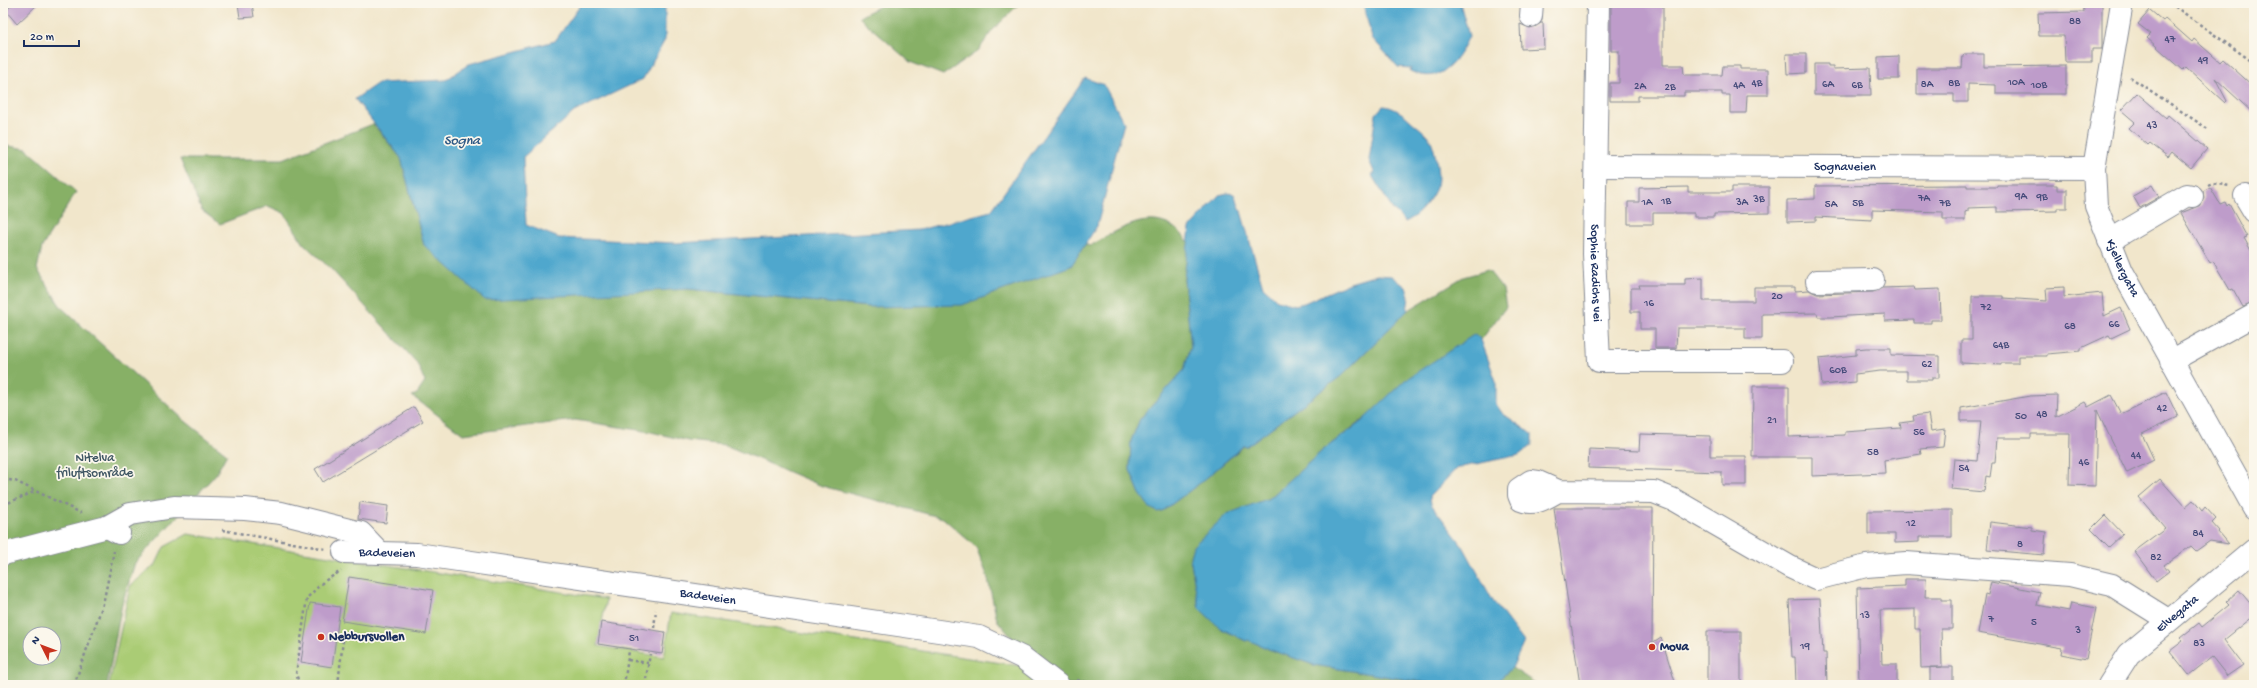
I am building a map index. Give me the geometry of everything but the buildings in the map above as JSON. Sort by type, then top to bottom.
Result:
[{"type":"street","name":"Sophie Radichs vei","points":[[1598,3],[1594,254],[1599,361],[1782,361]]},
{"type":"street","name":"Kjellergata","points":[[2122,3],[2094,168],[2096,206],[2122,271],[2254,508]]},
{"type":"street","name":"Sognaveien","points":[[1596,166],[2094,168]]},
{"type":"street","points":[[2109,241],[2190,196]]},
{"type":"street","points":[[1817,281],[1873,280]]},
{"type":"street","points":[[2171,361],[2254,315]]},
{"type":"street","points":[[1558,491],[1654,492],[1674,500],[1790,567],[1816,578],[1866,566],[1906,563],[2070,575],[2112,585],[2168,620]]},
{"type":"street","points":[[3,554],[114,530],[130,514],[174,507],[245,509],[281,513],[361,532],[380,554]]},
{"type":"street","name":"Elvegata","points":[[2109,685],[2129,654],[2254,550]]},
{"type":"street","name":"Badeveien","points":[[343,561],[380,554],[417,554],[979,637],[1023,658],[1058,685]]},
{"type":"path","points":[[2170,3],[2254,62]]},
{"type":"path","points":[[2111,70],[2121,71],[2208,129]]},
{"type":"path","points":[[2190,196],[2212,183],[2232,186],[2249,203]]},
{"type":"path","points":[[3,479],[15,481],[73,510]]},
{"type":"path","points":[[3,505],[35,491]]},
{"type":"path","points":[[214,528],[343,561],[307,598],[296,674],[300,685]]},
{"type":"path","points":[[74,685],[102,604],[116,544],[114,530]]},
{"type":"path","points":[[338,685],[344,631]]},
{"type":"path","points":[[624,685],[629,651]]},
{"type":"path","points":[[645,685],[650,654]]},
{"type":"path","points":[[628,660],[648,663]]},
{"type":"green space","points":[[886,3],[1020,3],[992,31],[978,51],[943,75],[910,62],[859,17]]},
{"type":"green space","points":[[373,124],[401,158],[424,245],[688,289],[869,307],[1071,266],[1084,244],[1090,246],[1120,229],[1141,222],[1162,222],[1173,227],[1189,242],[1184,279],[1191,346],[1184,370],[1140,419],[1131,441],[1130,470],[1140,494],[1158,512],[1164,510],[1204,480],[1244,446],[1247,446],[1341,376],[1407,311],[1463,277],[1488,270],[1503,289],[1506,307],[1481,340],[1475,334],[1323,450],[1270,498],[1250,506],[1190,557],[1199,607],[1220,628],[1246,641],[1248,639],[1271,650],[1314,665],[1441,685],[1063,685],[1025,654],[997,620],[987,575],[976,547],[943,518],[822,486],[725,445],[688,441],[651,432],[575,420],[463,434],[412,396],[417,394],[425,382],[417,363],[332,270],[304,244],[284,213],[268,206],[220,224],[202,211],[180,159],[283,159]]},
{"type":"green space","name":"Nitelva friluftsområde","points":[[3,145],[27,149],[76,192],[42,247],[37,269],[61,307],[184,420],[227,454],[216,474],[135,563],[122,604],[107,685],[3,685]]},
{"type":"green space","points":[[188,534],[606,599],[598,646],[664,657],[671,613],[1147,685],[109,685],[130,586],[156,564],[164,547]]},
{"type":"green space","points":[[1512,668],[1538,685],[1482,685],[1495,683]]},
{"type":"water","name":"Sogna","points":[[582,3],[665,3],[665,40],[643,79],[574,112],[523,157],[526,225],[559,238],[676,243],[919,230],[991,211],[1085,78],[1104,85],[1124,123],[1097,226],[1071,266],[962,305],[869,307],[688,289],[485,300],[424,245],[401,158],[355,99],[378,83],[446,80],[469,64],[555,41]]},
{"type":"water","points":[[1366,3],[1460,3],[1469,36],[1459,55],[1447,69],[1431,76],[1421,75],[1410,71],[1411,68],[1398,67],[1372,38],[1364,8]]},
{"type":"water","points":[[1383,106],[1390,107],[1401,113],[1423,131],[1432,143],[1435,155],[1438,181],[1435,190],[1429,201],[1420,212],[1405,222],[1393,210],[1371,174],[1375,174],[1369,160],[1376,114]]},
{"type":"water","points":[[1228,193],[1234,194],[1240,208],[1263,287],[1277,300],[1295,305],[1304,303],[1350,283],[1377,275],[1391,276],[1406,287],[1409,297],[1407,311],[1341,376],[1247,446],[1243,446],[1204,480],[1164,510],[1158,512],[1150,508],[1140,494],[1130,470],[1131,441],[1140,419],[1184,370],[1191,346],[1184,279],[1190,228],[1219,195]]},
{"type":"water","points":[[1475,334],[1481,340],[1496,381],[1496,404],[1502,413],[1532,434],[1532,445],[1519,455],[1457,468],[1430,496],[1431,504],[1463,546],[1493,601],[1524,642],[1512,668],[1495,683],[1482,685],[1441,685],[1314,665],[1271,650],[1248,640],[1246,641],[1220,628],[1199,608],[1190,557],[1193,546],[1227,514],[1270,498],[1323,450],[1361,422],[1405,380]]},
{"type":"place","name":"Nebbursvollen","points":[[321,637]]},
{"type":"place","name":"Mova","points":[[1652,647]]}]
